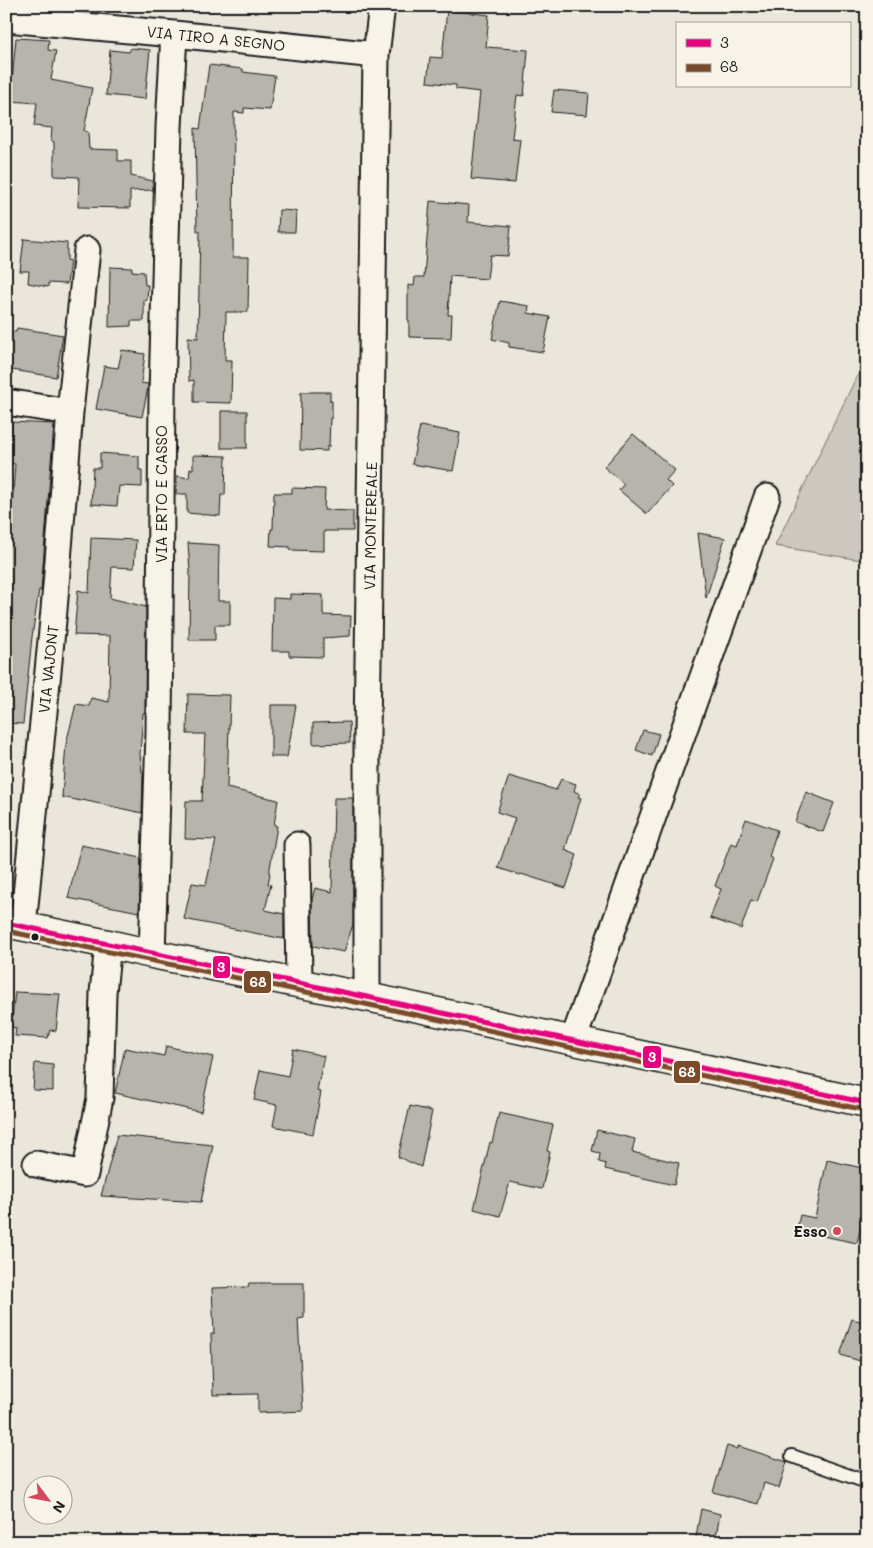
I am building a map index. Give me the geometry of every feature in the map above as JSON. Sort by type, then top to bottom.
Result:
[{"type":"main road","points":[[15,924],[867,1103]]},
{"type":"street","points":[[376,55],[382,6]]},
{"type":"street","name":"VIA TIRO A SEGNO","points":[[6,19],[376,55]]},
{"type":"street","name":"VIA ERTO E CASSO","points":[[152,954],[159,732],[162,395],[169,127],[174,34]]},
{"type":"street","name":"VIA MONTEREALE","points":[[366,997],[367,736],[376,55]]},
{"type":"street","name":"VIA VAJONT","points":[[15,924],[54,610],[70,412],[87,250]]},
{"type":"street","points":[[6,402],[70,412]]},
{"type":"street","points":[[573,1041],[768,497]]},
{"type":"street","points":[[298,846],[300,984]]},
{"type":"street","points":[[36,1164],[85,1174],[100,1098],[103,993],[108,944]]},
{"type":"lane","points":[[792,1456],[867,1482]]},
{"type":"shaded area","points":[[867,355],[867,561],[775,546]]},
{"type":"building","points":[[447,10],[489,15],[486,47],[528,50],[524,96],[517,95],[512,138],[520,139],[515,183],[471,179],[480,92],[456,89],[456,85],[427,82],[430,57],[442,58]]},
{"type":"building","points":[[16,38],[49,40],[48,50],[56,51],[51,80],[92,88],[84,131],[88,132],[89,149],[118,150],[118,161],[131,161],[131,176],[153,181],[153,190],[130,191],[130,208],[78,207],[79,177],[54,176],[54,142],[51,141],[52,128],[34,126],[37,103],[10,101]]},
{"type":"building","points":[[131,48],[150,50],[145,99],[106,95],[110,50],[129,52]]},
{"type":"building","points":[[209,65],[243,69],[243,72],[275,76],[270,110],[244,108],[244,113],[234,112],[233,257],[249,257],[248,312],[226,312],[225,360],[232,360],[231,403],[194,402],[194,380],[189,381],[188,337],[198,338],[200,231],[197,231],[195,128],[200,129]]},
{"type":"building","points":[[554,90],[589,93],[587,115],[551,112]]},
{"type":"building","points":[[430,201],[469,205],[468,222],[511,226],[508,256],[490,255],[487,279],[450,276],[448,315],[452,315],[451,338],[409,337],[408,285],[414,286],[415,277],[424,277]]},
{"type":"building","points":[[279,210],[296,211],[295,232],[278,232]]},
{"type":"building","points":[[24,239],[67,243],[67,260],[70,261],[67,284],[48,283],[48,287],[28,283],[29,271],[20,271]]},
{"type":"building","points":[[110,267],[132,268],[132,271],[144,272],[145,285],[148,285],[147,300],[144,301],[144,321],[131,321],[131,326],[109,327]]},
{"type":"building","points":[[500,301],[529,306],[528,313],[550,317],[543,352],[509,347],[509,343],[492,339]]},
{"type":"building","points":[[17,328],[63,335],[56,377],[6,369],[6,331],[16,332]]},
{"type":"building","points":[[122,350],[145,354],[141,383],[148,384],[148,387],[142,417],[96,409],[104,366],[118,368]]},
{"type":"building","points":[[301,392],[330,392],[332,418],[330,418],[329,447],[327,446],[327,451],[300,450]]},
{"type":"building","points":[[221,411],[247,411],[247,448],[221,448]]},
{"type":"building","points":[[12,422],[54,424],[41,591],[39,590],[32,637],[23,724],[6,723],[6,567],[11,524],[8,524],[9,506],[12,506],[15,464],[9,463]]},
{"type":"building","points":[[420,426],[460,433],[453,471],[412,464]]},
{"type":"building","points":[[633,434],[675,470],[666,480],[672,486],[647,514],[619,490],[624,484],[604,467]]},
{"type":"building","points":[[100,453],[139,456],[139,470],[142,470],[142,487],[119,486],[117,506],[91,504],[93,468],[100,468]]},
{"type":"building","points":[[193,455],[226,456],[225,495],[221,495],[220,516],[187,513],[187,494],[176,494],[177,476],[189,478],[190,469],[193,469]]},
{"type":"building","points":[[292,488],[325,489],[324,510],[353,511],[353,531],[324,531],[324,551],[290,550],[290,547],[270,546],[271,529],[273,529],[274,493],[292,493]]},
{"type":"building","points":[[698,533],[725,538],[706,598]]},
{"type":"building","points":[[91,538],[136,540],[134,568],[112,567],[110,598],[146,607],[145,713],[143,713],[140,754],[143,772],[142,813],[62,797],[66,744],[76,704],[89,706],[91,698],[109,702],[110,636],[74,635],[78,590],[89,593]]},
{"type":"building","points":[[188,543],[219,545],[218,601],[230,601],[230,625],[215,625],[215,640],[189,640],[190,571]]},
{"type":"building","points":[[290,594],[323,595],[323,615],[351,616],[350,636],[323,638],[323,657],[289,656],[289,651],[272,651],[273,598],[290,599]]},
{"type":"building","points":[[188,694],[230,695],[227,788],[278,800],[274,825],[277,826],[268,884],[271,885],[265,910],[284,914],[284,939],[184,919],[192,883],[206,885],[216,840],[185,839],[186,801],[202,801],[205,734],[187,734]]},
{"type":"building","points":[[271,705],[296,705],[287,757],[271,757]]},
{"type":"building","points":[[349,722],[350,743],[313,744],[313,723]]},
{"type":"building","points":[[643,730],[659,734],[652,756],[636,750]]},
{"type":"building","points":[[509,776],[556,790],[561,779],[576,784],[574,791],[580,794],[578,797],[581,798],[565,850],[577,855],[566,888],[498,868],[515,818],[497,812]]},
{"type":"building","points":[[806,792],[834,803],[823,832],[795,822]]},
{"type":"building","points":[[334,798],[353,798],[353,924],[344,952],[313,946],[312,899],[315,888],[332,892]]},
{"type":"building","points":[[746,819],[777,830],[769,857],[773,859],[757,902],[751,900],[741,929],[710,918],[721,889],[715,886],[731,843],[737,845]]},
{"type":"building","points":[[81,845],[141,858],[139,912],[68,898]]},
{"type":"building","points":[[15,992],[60,994],[56,1031],[50,1030],[48,1038],[15,1036],[16,1028],[11,1027]]},
{"type":"building","points":[[166,1046],[213,1057],[201,1112],[115,1093],[125,1048],[164,1056]]},
{"type":"building","points":[[293,1049],[324,1056],[317,1091],[321,1092],[313,1134],[273,1126],[277,1105],[254,1100],[260,1070],[288,1076]]},
{"type":"building","points":[[35,1063],[53,1065],[53,1091],[33,1090]]},
{"type":"building","points":[[410,1106],[432,1111],[421,1167],[398,1157]]},
{"type":"building","points":[[499,1113],[553,1125],[547,1151],[550,1152],[542,1189],[510,1182],[500,1216],[474,1209]]},
{"type":"building","points":[[597,1130],[635,1139],[632,1152],[679,1163],[674,1185],[605,1169],[606,1164],[599,1162],[600,1153],[592,1151]]},
{"type":"building","points":[[117,1135],[213,1145],[201,1202],[101,1196]]},
{"type":"building","points":[[827,1160],[867,1169],[867,1201],[857,1243],[813,1234],[813,1237],[796,1233],[800,1215],[815,1218]]},
{"type":"building","points":[[249,1283],[304,1283],[304,1318],[298,1319],[303,1411],[258,1413],[258,1394],[213,1395],[211,1334],[214,1334],[212,1288],[248,1287]]},
{"type":"building","points":[[852,1319],[867,1323],[867,1363],[840,1355]]},
{"type":"building","points":[[727,1446],[737,1449],[738,1446],[787,1462],[779,1488],[764,1483],[758,1504],[713,1492]]},
{"type":"building","points":[[701,1509],[720,1514],[715,1542],[695,1542]]},
{"type":"transit line","name":"3","points":[[6,923],[867,1103]]},
{"type":"transit line","name":"68","points":[[6,931],[365,1004],[865,1110]]},
{"type":"place","name":"Esso","points":[[837,1231]]}]
